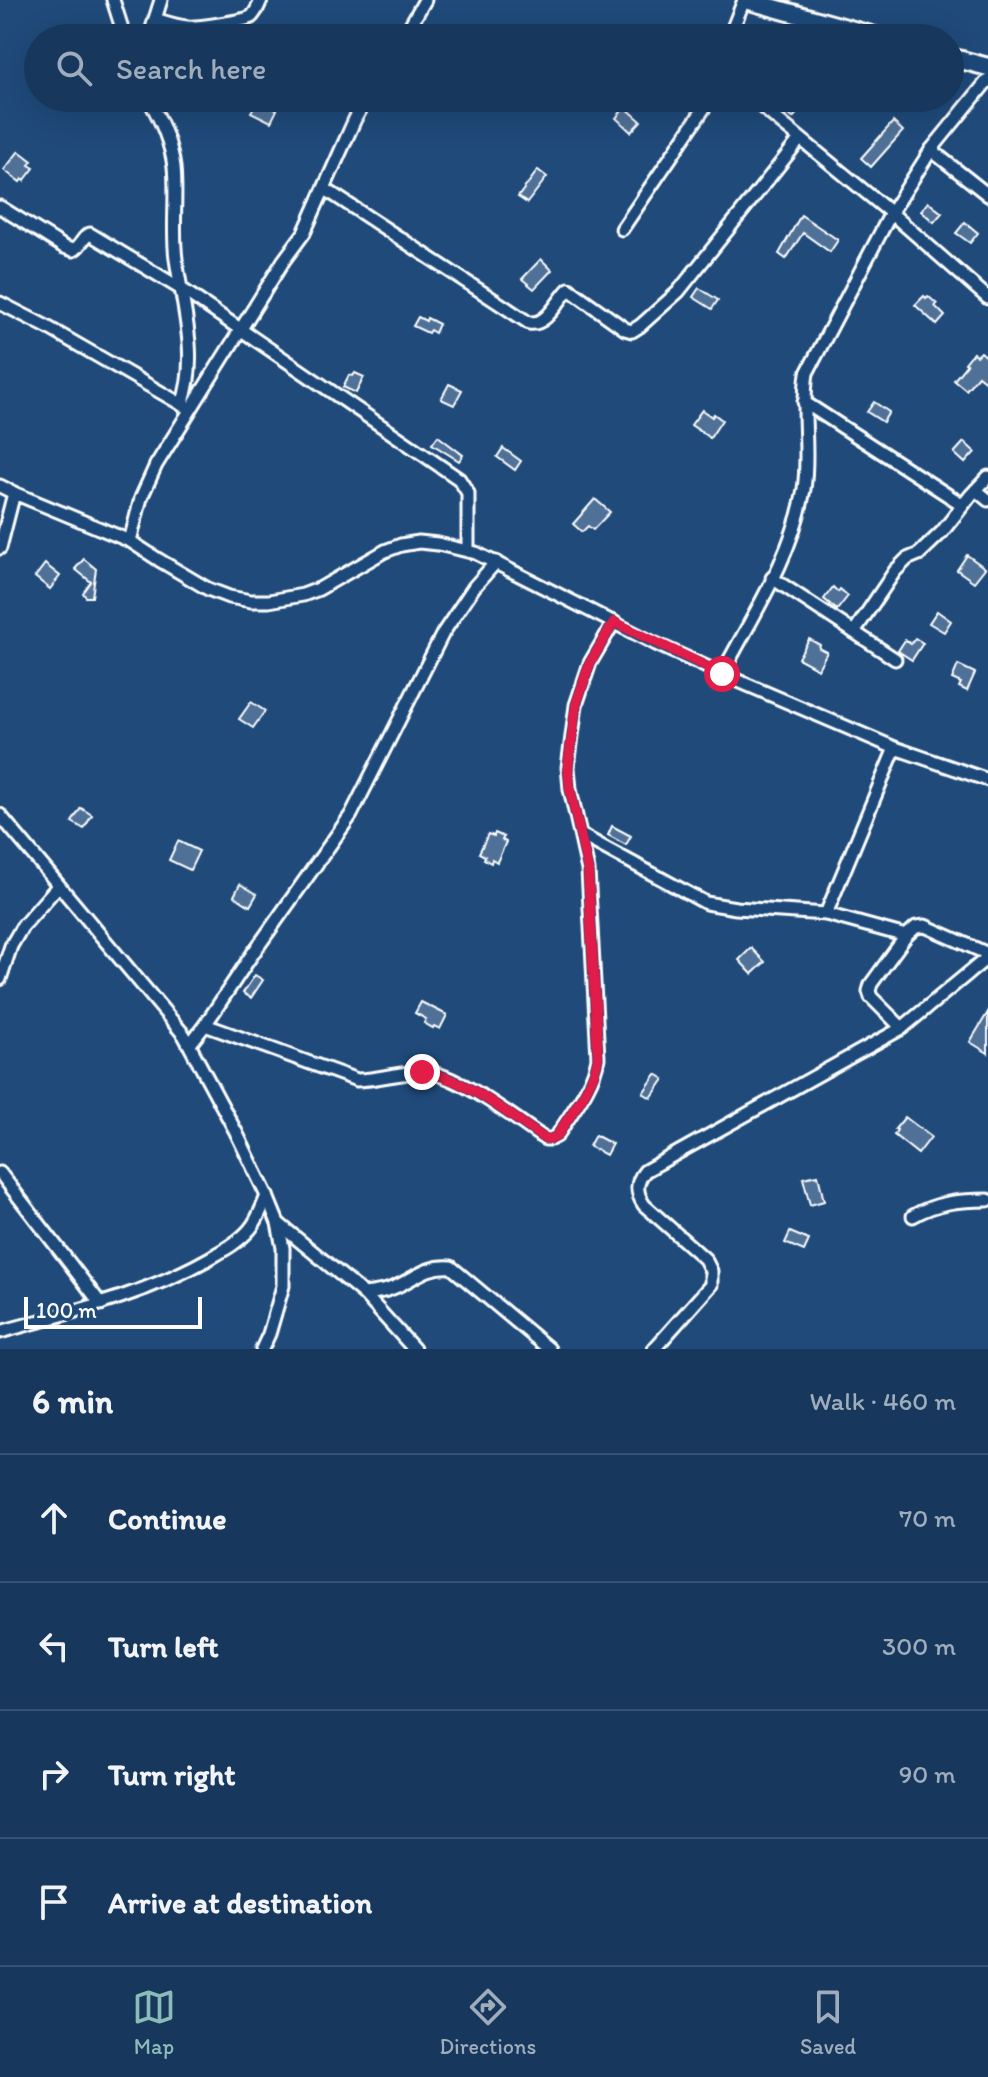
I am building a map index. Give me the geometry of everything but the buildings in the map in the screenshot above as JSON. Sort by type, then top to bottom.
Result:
[{"type":"main road","points":[[745,0],[774,4],[838,24]]},
{"type":"main road","points":[[964,61],[988,67]]},
{"type":"street","points":[[113,0],[121,24]]},
{"type":"street","points":[[153,24],[161,0]]},
{"type":"street","points":[[213,24],[250,17],[261,0]]},
{"type":"street","points":[[411,24],[425,0]]},
{"type":"street","points":[[735,24],[745,0]]},
{"type":"street","points":[[155,19],[171,24]]},
{"type":"street","points":[[964,109],[988,80]]},
{"type":"street","points":[[154,112],[169,146],[174,168],[176,258],[187,318],[190,368],[187,408]]},
{"type":"street","points":[[130,541],[147,482],[187,408],[304,233],[359,112]]},
{"type":"street","points":[[622,229],[701,112]]},
{"type":"street","points":[[768,112],[988,298]]},
{"type":"street","points":[[722,674],[795,527],[804,488],[807,373],[891,213],[931,150],[962,112]]},
{"type":"street","points":[[325,189],[529,323],[539,323],[545,318],[569,289],[632,331],[678,292],[800,139]]},
{"type":"street","points":[[931,150],[988,195]]},
{"type":"street","points":[[1,209],[73,250],[90,234],[183,290],[459,479],[468,493],[468,551]]},
{"type":"street","points":[[0,303],[187,408]]},
{"type":"street","points":[[804,402],[963,505]]},
{"type":"street","points":[[854,632],[895,571],[942,532],[988,477]]},
{"type":"street","points":[[0,486],[130,541],[208,589],[251,601],[303,595],[401,545],[419,542],[468,551],[722,674],[895,748],[988,780]]},
{"type":"street","points":[[976,490],[988,500]]},
{"type":"street","points":[[0,548],[14,493]]},
{"type":"street","points":[[190,1044],[351,815],[443,633],[474,587],[496,562]]},
{"type":"street","points":[[772,578],[895,659]]},
{"type":"street","points":[[205,1025],[357,1080],[422,1072],[440,1075],[477,1094],[545,1139],[557,1136],[590,1084],[598,1058],[588,870],[568,767],[576,705],[590,663],[614,622]]},
{"type":"street","points":[[826,914],[895,748]]},
{"type":"street","points":[[0,815],[190,1044],[236,1132],[278,1223],[283,1248],[283,1286],[262,1349]]},
{"type":"street","points":[[581,835],[706,903],[826,914],[906,936]]},
{"type":"street","points":[[0,979],[11,946],[22,927],[58,886]]},
{"type":"street","points":[[654,1349],[711,1285],[711,1271],[705,1259],[644,1205],[637,1185],[641,1176],[902,1028],[988,956],[925,926],[916,927],[906,936],[869,991],[871,997],[902,1028]]},
{"type":"street","points":[[0,1173],[101,1304]]},
{"type":"street","points":[[0,1332],[101,1304],[145,1289],[198,1265],[232,1246],[250,1229],[267,1196]]},
{"type":"street","points":[[913,1216],[939,1204],[988,1200]]},
{"type":"street","points":[[278,1223],[364,1294],[414,1349]]},
{"type":"street","points":[[364,1294],[390,1289],[429,1268],[451,1267],[549,1349]]},
{"type":"route","points":[[422,1072],[440,1075],[460,1084],[545,1139],[557,1136],[590,1084],[598,1058],[588,870],[568,767],[576,705],[590,663],[614,622],[722,674]]}]
